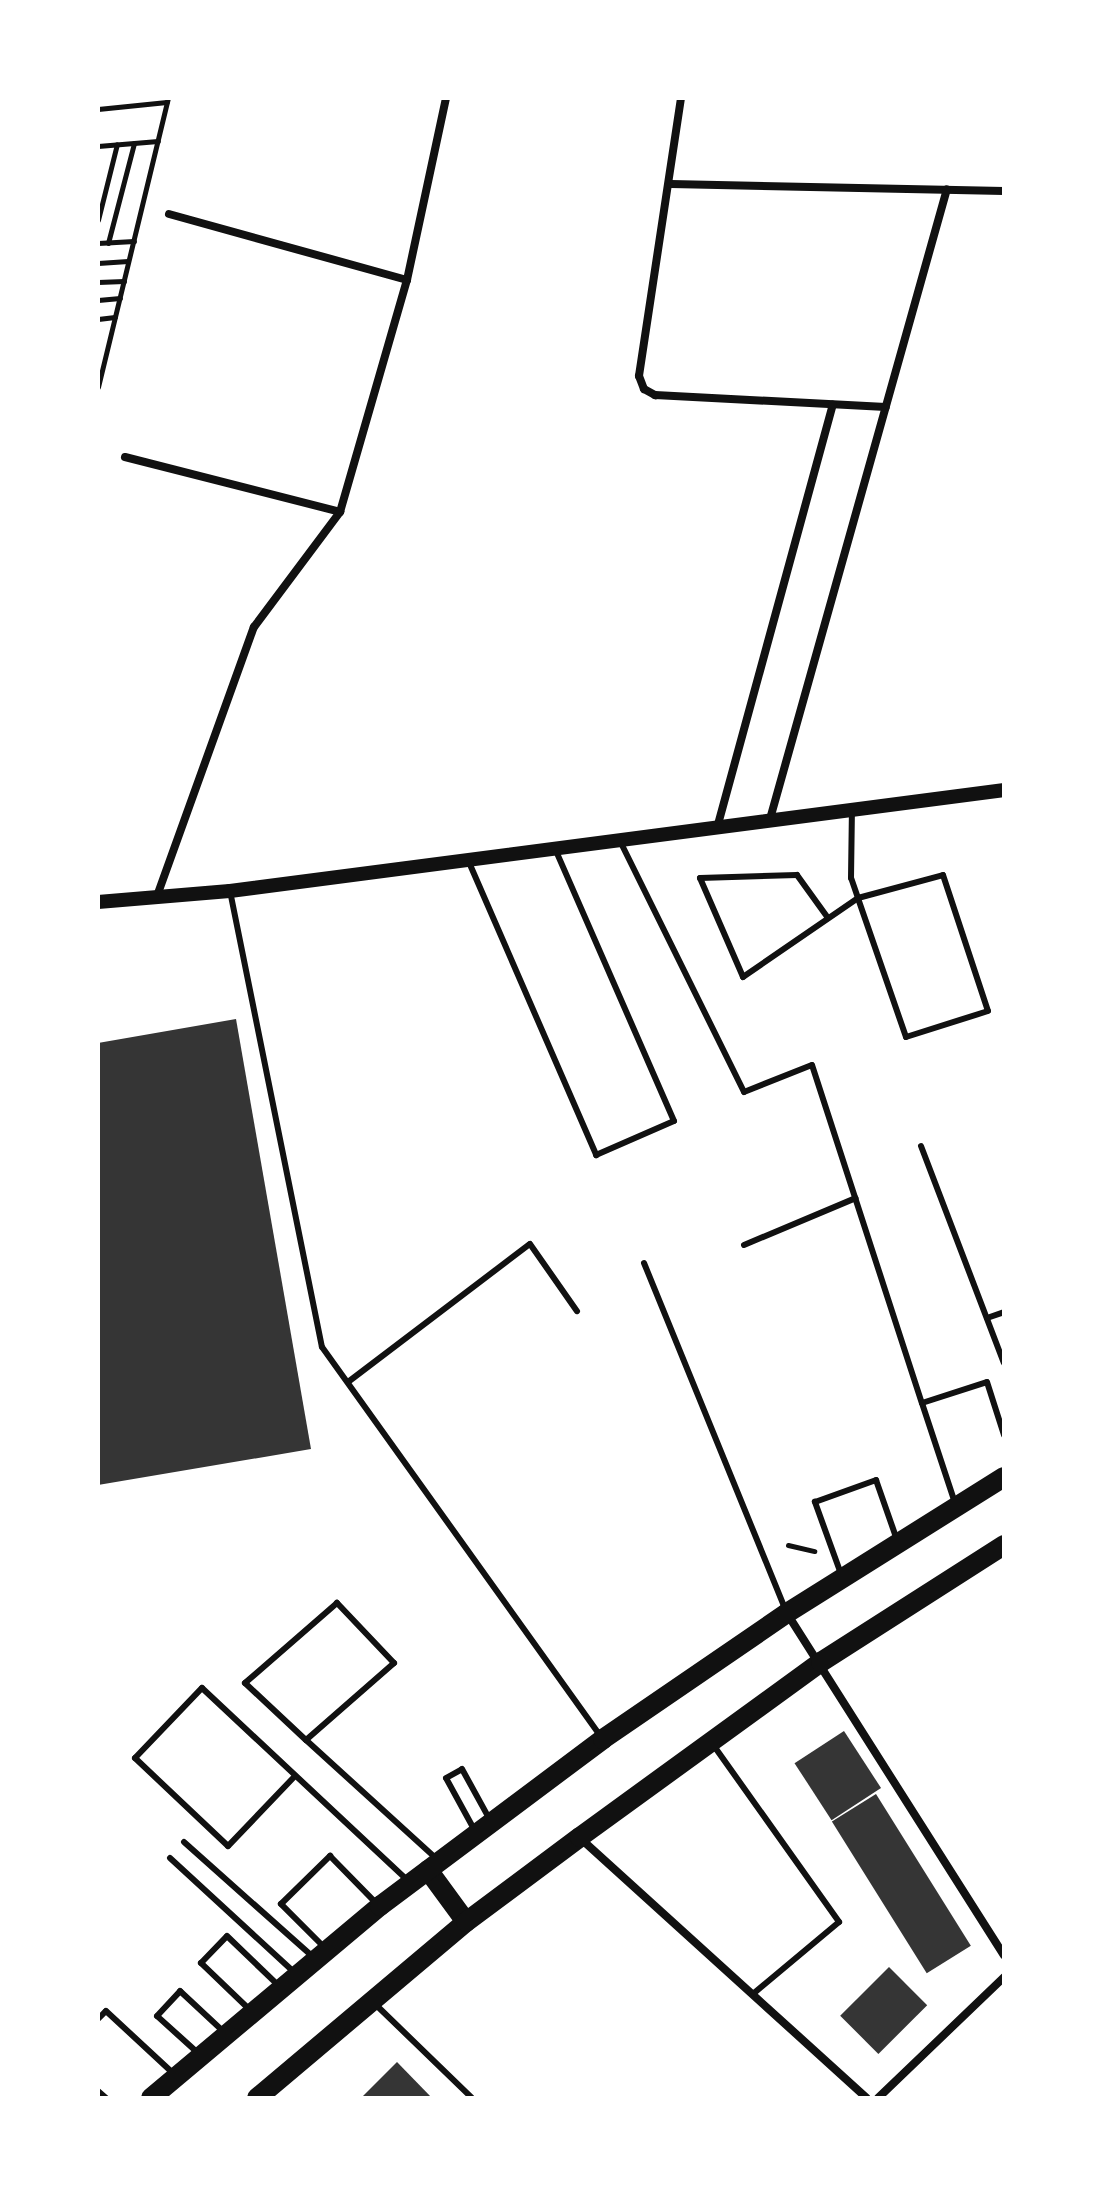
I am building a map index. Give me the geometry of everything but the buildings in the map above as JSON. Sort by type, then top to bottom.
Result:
[{"type":"main road","points":[[151,2098],[380,1906],[603,1739],[787,1613],[1004,1477]]},
{"type":"main road","points":[[257,2098],[466,1922],[580,1837],[821,1662],[1004,1545]]},
{"type":"main road","points":[[434,1866],[466,1922]]},
{"type":"street","points":[[157,896],[254,627],[340,512],[407,280],[446,98]]},
{"type":"street","points":[[681,98],[671,184],[639,376],[644,389],[655,395],[886,407]]},
{"type":"street","points":[[671,184],[1004,191]]},
{"type":"street","points":[[770,819],[947,189]]},
{"type":"street","points":[[169,214],[407,280]]},
{"type":"street","points":[[717,828],[833,405]]},
{"type":"street","points":[[125,457],[340,512]]},
{"type":"street","points":[[98,902],[230,891],[1004,790]]},
{"type":"street","points":[[787,1613],[821,1662],[1004,1955]]},
{"type":"street","points":[[580,1837],[867,2098]]},
{"type":"street","points":[[878,2098],[1004,1977]]},
{"type":"lane","points":[[828,918],[797,875],[700,878],[743,977],[858,898],[943,875],[988,1011],[906,1037],[858,898],[851,878],[852,809]]},
{"type":"lane","points":[[620,840],[744,1092],[812,1065],[956,1507]]},
{"type":"lane","points":[[468,860],[596,1155],[674,1121],[555,849]]},
{"type":"lane","points":[[230,891],[322,1347],[603,1739]]},
{"type":"lane","points":[[921,1146],[1004,1363]]},
{"type":"lane","points":[[744,1245],[856,1198]]},
{"type":"lane","points":[[348,1382],[530,1244],[577,1311]]},
{"type":"lane","points":[[644,1263],[787,1613]]},
{"type":"lane","points":[[987,1318],[1004,1312]]},
{"type":"lane","points":[[922,1403],[987,1382],[1004,1435]]},
{"type":"lane","points":[[842,1578],[815,1502],[876,1480],[899,1543]]},
{"type":"lane","points":[[306,1740],[394,1663],[337,1603],[245,1683],[434,1866]]},
{"type":"lane","points":[[295,1776],[228,1846],[135,1758],[202,1688],[410,1883]]},
{"type":"lane","points":[[711,1742],[839,1922],[753,1994]]},
{"type":"lane","points":[[462,1769],[484,1828],[446,1778],[462,1769]]},
{"type":"lane","points":[[184,1842],[322,1955]]},
{"type":"lane","points":[[322,1955],[281,1904],[330,1856],[380,1906]]},
{"type":"lane","points":[[170,1858],[290,1982]]},
{"type":"lane","points":[[253,2012],[201,1963],[227,1936],[290,1982]]},
{"type":"lane","points":[[201,2056],[157,2016],[180,1991],[226,2035]]},
{"type":"lane","points":[[372,2000],[472,2098]]},
{"type":"lane","points":[[98,2019],[106,2011],[177,2076]]},
{"type":"lane","points":[[98,2091],[106,2098]]},
{"type":"path","points":[[98,109],[168,100],[98,387]]},
{"type":"path","points":[[99,148],[158,141]]},
{"type":"path","points":[[108,243],[134,143]]},
{"type":"path","points":[[98,220],[117,144]]},
{"type":"path","points":[[98,243],[134,241]]},
{"type":"path","points":[[98,263],[128,261]]},
{"type":"path","points":[[98,282],[124,281]]},
{"type":"path","points":[[98,300],[120,298]]},
{"type":"path","points":[[98,319],[115,317]]},
{"type":"path","points":[[788,1545],[820,1552]]}]
